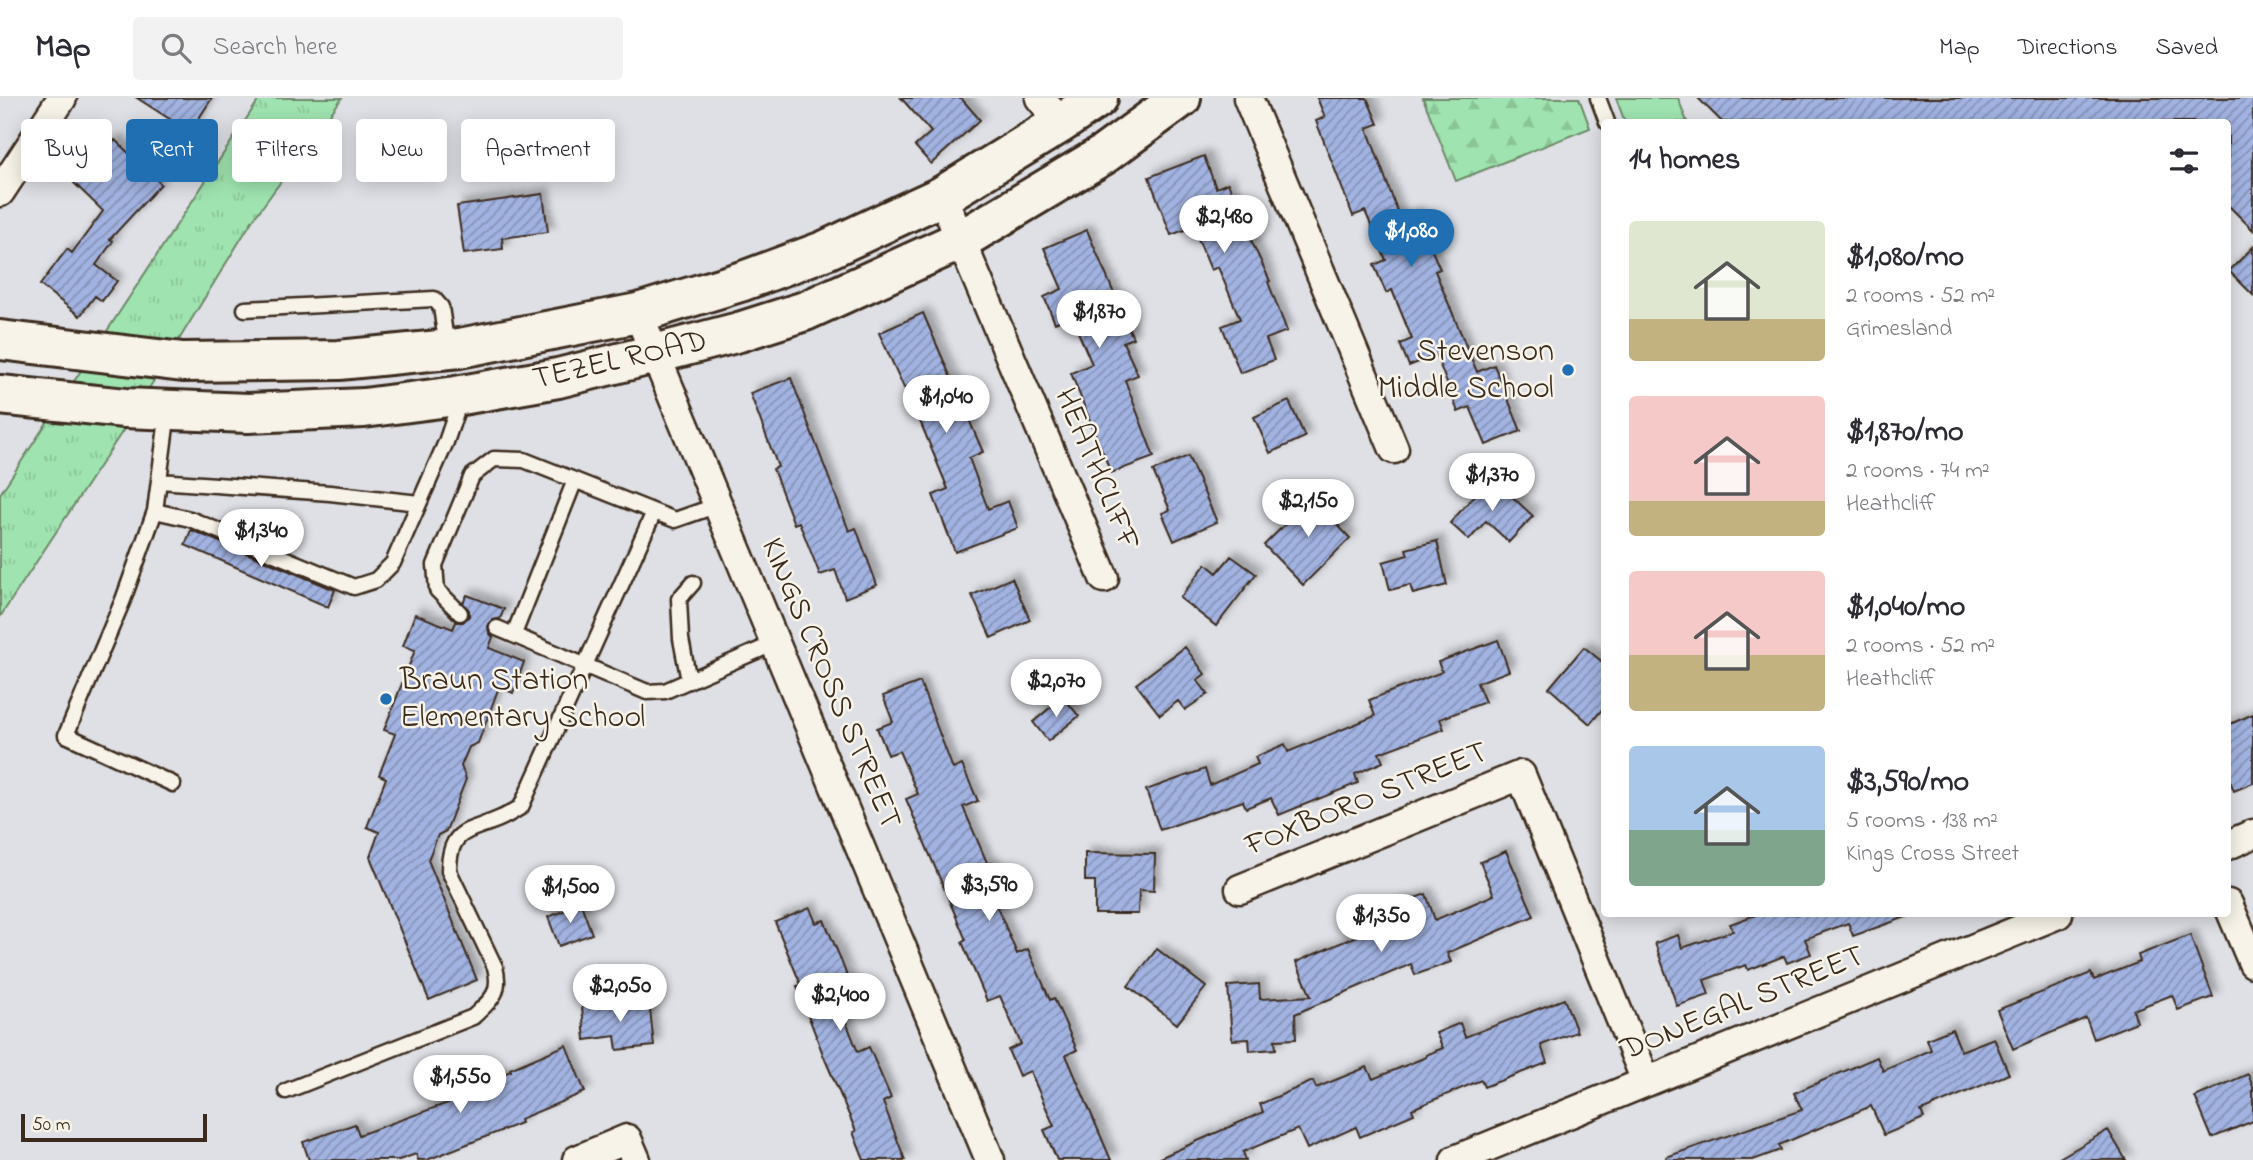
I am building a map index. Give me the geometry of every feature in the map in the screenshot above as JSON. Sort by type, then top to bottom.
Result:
[{"type":"main road","name":"TEZEL ROAD","points":[[0,340],[183,362],[339,360],[447,349],[638,313],[743,282],[814,254],[942,196],[1050,111],[1098,98]]},
{"type":"main road","name":"TEZEL ROAD","points":[[0,395],[125,408],[248,413],[364,408],[462,395],[558,378],[655,354],[805,311],[961,240],[1093,162],[1181,98]]},
{"type":"street","points":[[0,192],[62,98]]},
{"type":"street","points":[[1248,98],[1394,449]]},
{"type":"street","name":"HEATHCLIFF","points":[[942,196],[1104,578]]},
{"type":"street","name":"KINGS CROSS STREET","points":[[638,313],[990,1160]]},
{"type":"street","name":"FOXBORO STREET","points":[[1240,889],[1521,775],[1646,1081]]},
{"type":"street","points":[[2231,844],[2253,834]]},
{"type":"street","points":[[2231,911],[2253,964]]},
{"type":"street","name":"DONEGAL STREET","points":[[1455,1160],[2051,917]]},
{"type":"street","points":[[577,1160],[631,1150]]},
{"type":"lane","points":[[1598,98],[1606,119]]},
{"type":"lane","points":[[245,309],[434,299],[441,307],[447,349]]},
{"type":"lane","points":[[155,511],[190,519],[354,587],[376,580],[393,564],[446,442],[462,395]]},
{"type":"lane","points":[[168,410],[155,511],[123,600],[66,735],[173,784]]},
{"type":"lane","points":[[460,613],[438,590],[435,565],[472,476],[494,459],[524,460],[675,520],[718,505]]},
{"type":"lane","points":[[514,634],[575,480]]},
{"type":"lane","points":[[159,481],[330,493],[419,503]]},
{"type":"lane","points":[[286,1091],[473,1017],[493,998],[499,982],[495,967],[449,871],[449,855],[454,841],[471,828],[521,807],[654,512]]},
{"type":"lane","points":[[689,681],[681,639],[679,599],[694,583]]},
{"type":"lane","points":[[497,628],[647,692],[665,691],[775,643]]},
{"type":"green space","points":[[260,98],[342,98],[327,119],[246,119]]},
{"type":"green space","points":[[1423,98],[1579,98],[1590,128],[1456,181]]},
{"type":"green space","points":[[1616,98],[1678,98],[1686,119],[1624,119]]},
{"type":"green space","points":[[232,141],[232,182],[281,182],[252,221],[124,429],[0,617],[0,494],[205,182],[218,182],[218,162]]},
{"type":"building","points":[[137,98],[212,98],[198,119],[170,119]]},
{"type":"building","points":[[901,98],[961,98],[980,120],[931,164],[915,146],[931,132]]},
{"type":"building","points":[[1317,98],[1367,98],[1378,124],[1367,128],[1401,221],[1416,214],[1440,269],[1435,271],[1477,372],[1494,365],[1521,431],[1486,445],[1470,407],[1458,412],[1436,355],[1409,366],[1400,344],[1412,339],[1392,290],[1386,293],[1374,265],[1386,260],[1365,211],[1353,216],[1316,121],[1325,117]]},
{"type":"building","points":[[1698,98],[2253,98],[2253,230],[2231,208],[2231,119],[1719,119]]},
{"type":"building","points":[[115,140],[126,151],[126,182],[161,184],[110,239],[113,241],[96,265],[117,281],[102,301],[95,296],[80,316],[40,285],[67,249],[72,253],[103,211],[74,183],[112,182],[112,143]]},
{"type":"building","points":[[1204,156],[1216,188],[1228,183],[1270,281],[1268,282],[1287,331],[1266,339],[1274,360],[1240,373],[1222,326],[1240,319],[1218,267],[1211,270],[1193,227],[1171,235],[1149,177]]},
{"type":"building","points":[[543,194],[548,232],[502,238],[503,249],[464,254],[457,206]]},
{"type":"building","points":[[1087,230],[1133,338],[1123,342],[1138,375],[1125,380],[1154,457],[1111,473],[1071,373],[1092,364],[1071,316],[1055,323],[1044,297],[1062,289],[1044,248]]},
{"type":"building","points":[[2253,247],[2253,295],[2231,273],[2231,269]]},
{"type":"building","points":[[923,313],[983,452],[969,458],[988,509],[1008,501],[1018,528],[955,552],[933,495],[948,489],[906,387],[904,388],[879,333]]},
{"type":"building","points":[[791,378],[849,531],[856,528],[877,585],[845,598],[835,570],[820,575],[799,522],[794,524],[773,469],[778,467],[750,393]]},
{"type":"building","points":[[1289,401],[1305,437],[1270,453],[1254,417]]},
{"type":"building","points":[[1188,456],[1217,522],[1174,541],[1162,513],[1170,510],[1153,471]]},
{"type":"building","points":[[1491,477],[1533,516],[1509,542],[1486,521],[1469,540],[1450,523]]},
{"type":"building","points":[[1319,491],[1338,511],[1331,518],[1350,538],[1303,585],[1264,545]]},
{"type":"building","points":[[191,530],[335,590],[328,607],[185,545]]},
{"type":"building","points":[[1437,541],[1447,585],[1413,594],[1410,585],[1390,590],[1383,562],[1408,555],[1406,549]]},
{"type":"building","points":[[1231,556],[1256,574],[1216,626],[1180,598],[1206,564],[1217,573]]},
{"type":"building","points":[[1012,578],[1030,620],[991,638],[972,595]]},
{"type":"building","points":[[467,595],[504,609],[500,619],[492,620],[488,625],[489,633],[493,637],[489,648],[524,662],[513,693],[499,687],[478,743],[469,747],[461,766],[466,779],[446,831],[438,835],[428,860],[477,980],[429,1000],[370,857],[379,832],[367,827],[386,778],[379,775],[395,734],[384,730],[415,650],[403,646],[415,614],[453,629],[456,622],[463,622],[469,616],[469,610],[463,603]]},
{"type":"building","points":[[1498,640],[1509,671],[1477,683],[1485,702],[1440,719],[1444,729],[1379,753],[1383,762],[1355,774],[1358,783],[1279,815],[1271,798],[1246,808],[1243,801],[1160,830],[1146,790],[1205,769],[1210,785],[1258,764],[1255,757],[1285,744],[1288,752],[1375,716],[1369,700],[1442,672],[1438,662]]},
{"type":"building","points":[[1185,647],[1205,674],[1197,680],[1208,694],[1185,710],[1178,701],[1160,715],[1136,684]]},
{"type":"building","points":[[1584,647],[1601,661],[1601,711],[1590,724],[1549,688]]},
{"type":"building","points":[[920,682],[953,769],[962,765],[978,801],[963,807],[988,865],[992,863],[1005,892],[993,897],[1017,954],[1028,949],[1050,1000],[1054,998],[1077,1050],[1066,1055],[1111,1160],[1057,1160],[1044,1130],[1054,1126],[1030,1071],[1019,1076],[1008,1050],[1021,1044],[1000,996],[987,1001],[962,942],[966,940],[906,799],[918,794],[899,751],[888,755],[877,728],[893,722],[883,696]]},
{"type":"building","points":[[1063,697],[1079,716],[1048,741],[1033,722]]},
{"type":"building","points":[[2253,714],[2253,783],[2234,791],[2231,784],[2231,724]]},
{"type":"building","points":[[1506,851],[1534,916],[1447,953],[1451,962],[1415,975],[1411,964],[1295,1014],[1296,1039],[1275,1040],[1276,1049],[1250,1051],[1249,1039],[1232,1040],[1228,986],[1259,984],[1260,999],[1311,996],[1296,962],[1378,927],[1373,913],[1426,894],[1435,920],[1494,895],[1480,862]]},
{"type":"building","points":[[1085,853],[1155,854],[1154,891],[1139,890],[1138,914],[1095,914],[1095,881],[1085,881]]},
{"type":"building","points":[[581,904],[592,934],[559,946],[548,917]]},
{"type":"building","points":[[810,908],[816,923],[824,920],[839,955],[857,1003],[841,1009],[858,1052],[869,1047],[891,1098],[883,1102],[905,1160],[864,1160],[853,1132],[856,1131],[797,986],[801,985],[775,922]]},
{"type":"building","points":[[1750,917],[1906,917],[1853,936],[1848,923],[1805,939],[1811,954],[1787,963],[1784,956],[1748,970],[1746,965],[1704,980],[1709,995],[1677,1006],[1655,943],[1678,935],[1682,948],[1733,931],[1730,924]]},
{"type":"building","points":[[2190,935],[2213,997],[2178,1010],[2172,995],[2133,1010],[2137,1022],[2094,1039],[2086,1018],[2013,1049],[1997,1010],[2091,973],[2094,980],[2140,962],[2138,955]]},
{"type":"building","points":[[1157,949],[1206,987],[1177,1024],[1128,986]]},
{"type":"building","points":[[1564,999],[1577,1032],[1541,1045],[1547,1063],[1484,1087],[1481,1080],[1412,1109],[1414,1114],[1360,1137],[1356,1127],[1307,1149],[1298,1129],[1243,1152],[1246,1160],[1155,1160],[1263,1112],[1260,1104],[1313,1081],[1316,1088],[1367,1067],[1373,1079],[1426,1057],[1443,1048],[1436,1033],[1460,1023],[1465,1037]]},
{"type":"building","points":[[649,1000],[654,1046],[617,1050],[615,1036],[585,1040],[582,1007]]},
{"type":"building","points":[[1952,1029],[1961,1051],[1994,1038],[2009,1074],[1921,1111],[1924,1118],[1884,1135],[1871,1106],[1779,1145],[1781,1150],[1753,1160],[1667,1160],[1666,1157],[1802,1110],[1794,1093],[1877,1057],[1883,1071],[1931,1050],[1927,1039]]},
{"type":"building","points":[[566,1045],[585,1092],[520,1119],[521,1123],[427,1160],[418,1160],[416,1154],[399,1160],[309,1160],[303,1142],[355,1124],[359,1135],[462,1098],[459,1090],[511,1071],[510,1069]]},
{"type":"building","points":[[2248,1074],[2253,1087],[2253,1121],[2212,1138],[2195,1097]]},
{"type":"building","points":[[2108,1130],[2126,1160],[2056,1160]]},
{"type":"place","name":"Stevenson Middle School","points":[[1568,370]]},
{"type":"place","name":"Braun Station Elementary School","points":[[386,699]]}]
